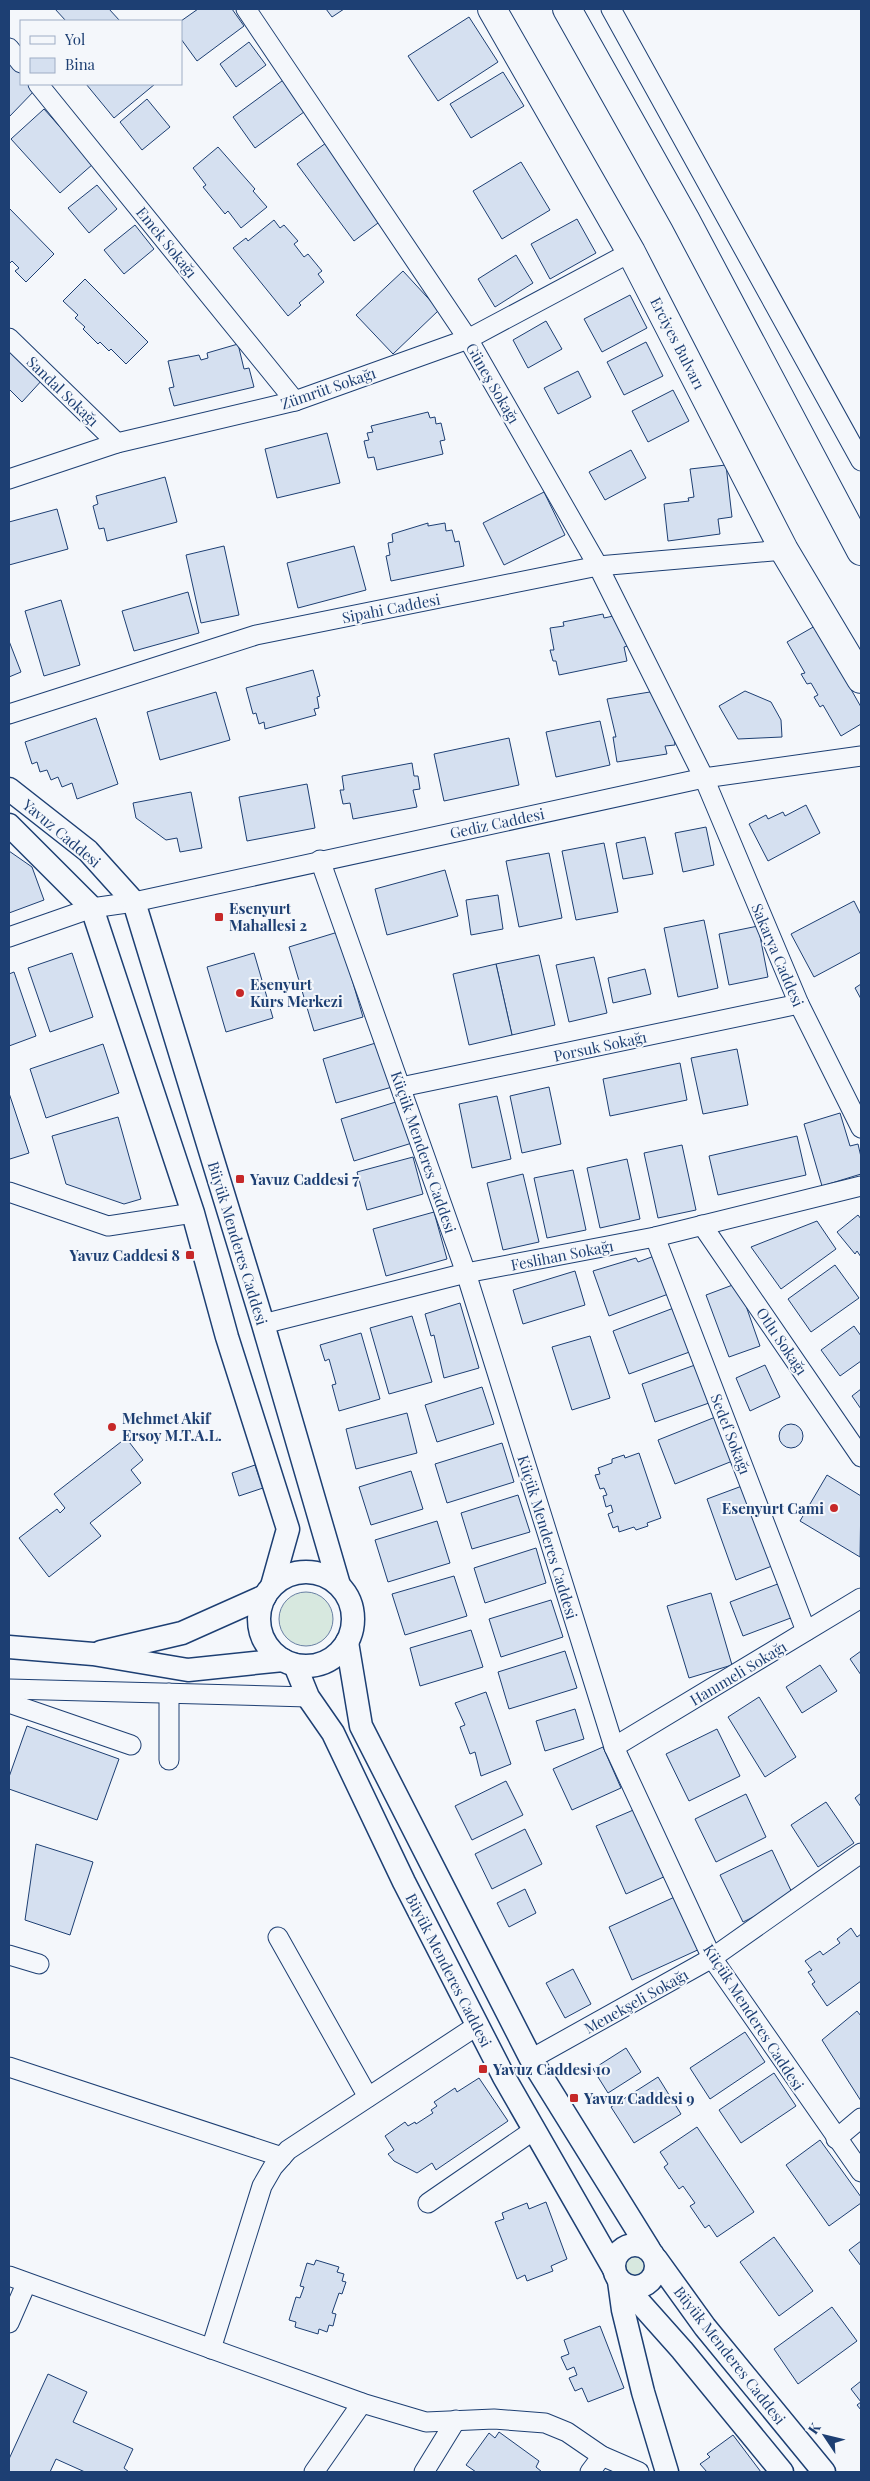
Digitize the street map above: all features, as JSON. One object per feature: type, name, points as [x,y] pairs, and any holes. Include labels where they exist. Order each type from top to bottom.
[{"type":"highway","name":"Erciyes Bulvarı","points":[[492,9],[631,252],[784,550],[861,679]]},
{"type":"highway","points":[[567,9],[684,218],[861,551]]},
{"type":"street","name":"Güneş Sokağı","points":[[246,9],[468,339],[598,566],[704,778]]},
{"type":"street","points":[[611,9],[861,461]]},
{"type":"street","points":[[9,48],[20,62]]},
{"type":"street","name":"Emek Sokağı","points":[[39,85],[295,401]]},
{"type":"street","name":"Zümrüt Sokağı","points":[[9,479],[117,443],[295,401],[468,339],[631,252]]},
{"type":"street","name":"Sandal Sokağı","points":[[9,338],[117,443]]},
{"type":"street","name":"Sipahi Caddesi","points":[[9,714],[256,635],[598,566],[784,550]]},
{"type":"street","name":"Gediz Caddesi","points":[[9,937],[92,908],[134,902],[320,860],[704,778],[861,756]]},
{"type":"street","name":"Sakarya Caddesi","points":[[704,778],[798,1004],[861,1128]]},
{"type":"street","name":"Yavuz Caddesi","points":[[9,789],[88,852],[134,902]]},
{"type":"street","name":"Yavuz Caddesi","points":[[9,825],[92,908]]},
{"type":"street","name":"Küçük Menderes Caddesi","points":[[320,860],[466,1274],[614,1748],[712,1958],[836,2139],[861,2172]]},
{"type":"street","name":"Büyük Menderes Caddesi","points":[[134,902],[263,1324],[339,1585]]},
{"type":"street","points":[[92,908],[194,1213],[227,1337],[288,1528],[259,1620],[266,1644],[289,1663]]},
{"type":"street","name":"Porsuk Sokağı","points":[[401,1087],[798,1004]]},
{"type":"street","name":"Feslihan Sokağı","points":[[263,1324],[466,1274],[656,1237],[861,1186]]},
{"type":"street","points":[[9,1192],[108,1226],[194,1213]]},
{"type":"street","name":"Otlu Sokağı","points":[[702,1225],[861,1457]]},
{"type":"street","name":"Sedef Sokağı","points":[[656,1237],[806,1631]]},
{"type":"street","points":[[9,1647],[93,1654],[188,1670],[289,1663],[307,1666],[325,1662],[340,1652],[352,1630],[352,1612],[347,1595],[339,1585],[329,1578],[306,1572],[293,1574],[269,1591],[182,1632],[93,1654]]},
{"type":"street","name":"Hanımeli Sokağı","points":[[614,1748],[861,1598]]},
{"type":"street","name":"Büyük Menderes Caddesi","points":[[347,1642],[361,1726],[431,1867],[531,2059],[652,2254],[705,2326],[824,2472]]},
{"type":"street","name":"Büyük Menderes Caddesi","points":[[289,1663],[333,1733],[404,1882],[478,2026],[534,2130],[619,2278],[682,2350],[782,2472]]},
{"type":"street","points":[[9,1689],[308,1696]]},
{"type":"street","points":[[169,1693],[169,1760]]},
{"type":"street","points":[[9,1703],[131,1745]]},
{"type":"street","name":"Menekşeli Sokağı","points":[[531,2059],[712,1958],[861,1853]]},
{"type":"street","points":[[278,1937],[368,2097]]},
{"type":"street","points":[[9,1955],[39,1964]]},
{"type":"street","points":[[211,2349],[262,2186],[273,2167],[288,2150],[478,2026]]},
{"type":"street","points":[[9,2067],[282,2157]]},
{"type":"street","points":[[836,2139],[861,2118]]},
{"type":"street","points":[[428,2203],[534,2130]]},
{"type":"street","points":[[619,2278],[637,2287],[649,2283],[656,2272],[652,2254],[637,2244],[624,2247],[616,2256],[619,2278],[625,2320],[667,2472]]},
{"type":"street","points":[[9,2276],[26,2284],[362,2403],[426,2422],[494,2418],[545,2423],[567,2432],[602,2456],[639,2472]]},
{"type":"street","points":[[9,2323],[26,2284]]},
{"type":"street","points":[[314,2472],[362,2403]]},
{"type":"street","points":[[424,2472],[456,2420]]},
{"type":"street","points":[[590,2472],[602,2456]]},
{"type":"shaded area","points":[[306,1592],[316,1594],[325,1600],[331,1609],[333,1619],[331,1629],[325,1638],[316,1644],[306,1646],[296,1644],[287,1638],[281,1629],[279,1619],[281,1609],[287,1600],[296,1594]]},
{"type":"shaded area","points":[[635,2255],[643,2258],[646,2266],[643,2274],[635,2277],[627,2274],[624,2266],[627,2258]]},
{"type":"building","points":[[55,9],[109,9],[119,20],[65,20]]},
{"type":"building","points":[[198,9],[232,9],[244,26],[197,61],[182,40],[182,20]]},
{"type":"building","points":[[326,9],[344,9],[332,17]]},
{"type":"building","points":[[469,17],[498,62],[438,101],[408,56]]},
{"type":"building","points":[[249,42],[266,65],[236,87],[220,64]]},
{"type":"building","points":[[9,61],[20,72],[20,85],[33,85],[37,88],[9,117]]},
{"type":"building","points":[[503,72],[524,106],[471,138],[450,104]]},
{"type":"building","points":[[286,78],[308,109],[255,148],[233,117]]},
{"type":"building","points":[[87,85],[154,85],[114,118]]},
{"type":"building","points":[[147,99],[170,127],[142,150],[120,122]]},
{"type":"building","points":[[44,109],[93,164],[60,193],[11,139]]},
{"type":"building","points":[[326,143],[382,220],[354,241],[297,164]]},
{"type":"building","points":[[218,147],[255,189],[253,191],[267,207],[241,228],[228,211],[225,214],[203,187],[206,185],[193,168]]},
{"type":"building","points":[[521,162],[550,210],[502,239],[473,191]]},
{"type":"building","points":[[97,185],[117,209],[89,233],[68,208]]},
{"type":"building","points":[[9,208],[54,254],[26,282],[15,271],[19,268],[12,261],[9,264]]},
{"type":"building","points":[[577,219],[596,253],[550,279],[531,244]]},
{"type":"building","points":[[274,220],[280,228],[284,225],[298,241],[294,244],[304,257],[308,254],[322,271],[318,274],[324,282],[299,303],[301,305],[288,316],[233,248],[246,238],[248,241]]},
{"type":"building","points":[[135,225],[154,249],[124,274],[104,250]]},
{"type":"building","points":[[516,255],[533,283],[495,307],[478,279]]},
{"type":"building","points":[[403,271],[439,310],[393,354],[356,315]]},
{"type":"building","points":[[85,279],[148,342],[126,364],[111,349],[109,351],[100,342],[98,344],[83,329],[85,327],[75,318],[78,315],[63,301]]},
{"type":"building","points":[[630,295],[647,328],[602,352],[584,319]]},
{"type":"building","points":[[546,321],[562,349],[528,368],[513,340]]},
{"type":"building","points":[[646,342],[663,376],[624,395],[607,362]]},
{"type":"building","points":[[238,344],[244,369],[249,368],[254,387],[174,406],[169,388],[174,387],[168,361],[199,355],[201,360],[208,358],[207,353]]},
{"type":"building","points":[[9,348],[43,379],[22,402],[9,389]]},
{"type":"building","points":[[578,371],[591,397],[558,414],[544,388]]},
{"type":"building","points":[[673,390],[689,421],[648,442],[632,411]]},
{"type":"building","points":[[428,412],[430,418],[435,417],[436,424],[441,423],[445,440],[440,441],[443,454],[377,470],[374,457],[368,458],[364,441],[369,440],[367,433],[373,432],[371,426]]},
{"type":"building","points":[[327,433],[340,483],[277,498],[265,449]]},
{"type":"building","points":[[631,450],[646,478],[605,500],[589,472]]},
{"type":"building","points":[[726,465],[732,517],[718,519],[720,534],[668,541],[664,504],[689,501],[688,498],[694,497],[690,469]]},
{"type":"building","points":[[165,477],[177,522],[107,541],[104,528],[99,529],[93,506],[98,504],[96,496]]},
{"type":"building","points":[[544,492],[565,535],[504,565],[483,523]]},
{"type":"building","points":[[57,509],[68,549],[9,565],[9,522]]},
{"type":"building","points":[[428,523],[428,526],[445,523],[446,531],[452,530],[455,542],[459,541],[464,566],[391,581],[386,556],[390,555],[388,543],[393,542],[392,534]]},
{"type":"building","points":[[224,546],[239,615],[201,623],[186,555]]},
{"type":"building","points":[[354,546],[366,590],[298,608],[287,563]]},
{"type":"building","points":[[188,592],[199,633],[134,651],[122,611]]},
{"type":"building","points":[[61,600],[80,665],[44,676],[25,611]]},
{"type":"building","points":[[603,614],[604,618],[618,615],[622,636],[626,636],[628,646],[624,647],[627,661],[559,675],[556,661],[553,661],[550,650],[554,650],[550,628],[564,626],[563,622]]},
{"type":"building","points":[[815,626],[861,707],[861,724],[841,736],[823,705],[820,707],[814,697],[818,695],[811,683],[807,684],[801,674],[805,673],[787,642]]},
{"type":"building","points":[[9,641],[21,672],[9,677]]},
{"type":"building","points":[[313,670],[320,696],[317,697],[319,708],[314,709],[316,715],[265,729],[264,722],[259,724],[256,713],[253,714],[246,688]]},
{"type":"building","points":[[656,691],[660,712],[670,710],[675,745],[665,746],[667,754],[617,762],[613,737],[616,737],[607,699]]},
{"type":"building","points":[[745,691],[771,702],[781,720],[782,737],[738,739],[719,706]]},
{"type":"building","points":[[216,692],[230,740],[160,760],[147,712]]},
{"type":"building","points":[[96,718],[118,784],[77,799],[72,783],[62,787],[58,777],[51,780],[47,770],[40,772],[37,762],[32,764],[25,742]]},
{"type":"building","points":[[600,721],[610,765],[556,777],[546,732]]},
{"type":"building","points":[[509,738],[519,785],[444,801],[434,754]]},
{"type":"building","points":[[412,763],[414,776],[418,776],[420,789],[413,790],[417,807],[353,819],[350,803],[343,804],[340,790],[344,790],[342,776]]},
{"type":"building","points":[[307,784],[315,828],[247,841],[239,797]]},
{"type":"building","points":[[191,792],[202,848],[180,852],[177,838],[166,840],[136,818],[133,803]]},
{"type":"building","points":[[806,805],[820,833],[768,861],[749,824],[766,815],[768,819],[783,812],[785,816]]},
{"type":"building","points":[[706,827],[714,865],[683,872],[675,833]]},
{"type":"building","points":[[645,837],[653,874],[623,879],[616,843]]},
{"type":"building","points":[[604,843],[618,912],[576,920],[562,851]]},
{"type":"building","points":[[9,851],[32,867],[44,900],[9,913]]},
{"type":"building","points":[[549,853],[562,918],[519,927],[506,861]]},
{"type":"building","points":[[445,870],[458,916],[387,935],[375,889]]},
{"type":"building","points":[[498,895],[503,929],[471,935],[466,900]]},
{"type":"building","points":[[854,901],[861,915],[861,952],[814,977],[791,934]]},
{"type":"building","points":[[704,920],[718,988],[678,997],[664,928]]},
{"type":"building","points":[[758,926],[768,977],[729,985],[719,934]]},
{"type":"building","points":[[338,932],[363,1017],[314,1031],[289,947]]},
{"type":"building","points":[[72,953],[93,1017],[50,1032],[28,968]]},
{"type":"building","name":"Esenyurt Kurs Merkezi","points":[[254,953],[273,1018],[226,1032],[207,967]]},
{"type":"building","points":[[539,955],[555,1025],[512,1035],[496,964]]},
{"type":"building","points":[[594,957],[607,1013],[569,1022],[556,965]]},
{"type":"building","points":[[496,964],[512,1035],[469,1045],[453,974]]},
{"type":"building","points":[[645,969],[651,994],[613,1003],[608,978]]},
{"type":"building","points":[[14,972],[36,1036],[9,1046],[9,974]]},
{"type":"building","points":[[861,984],[861,999],[855,988]]},
{"type":"building","points":[[379,1042],[392,1087],[336,1103],[323,1059]]},
{"type":"building","points":[[103,1044],[119,1093],[46,1118],[30,1069]]},
{"type":"building","points":[[737,1049],[748,1105],[703,1114],[691,1058]]},
{"type":"building","points":[[680,1063],[687,1100],[610,1116],[603,1079]]},
{"type":"building","points":[[549,1087],[561,1144],[522,1153],[510,1096]]},
{"type":"building","points":[[9,1093],[29,1153],[10,1159],[9,1158]]},
{"type":"building","points":[[497,1096],[511,1159],[472,1168],[459,1104]]},
{"type":"building","points":[[399,1101],[412,1143],[354,1161],[341,1119]]},
{"type":"building","points":[[840,1113],[850,1146],[858,1144],[861,1157],[861,1174],[822,1186],[804,1124]]},
{"type":"building","points":[[118,1117],[141,1199],[124,1204],[66,1184],[52,1136]]},
{"type":"building","points":[[797,1136],[806,1175],[718,1195],[709,1156]]},
{"type":"building","points":[[682,1145],[696,1210],[658,1218],[644,1153]]},
{"type":"building","points":[[413,1157],[423,1194],[367,1210],[357,1172]]},
{"type":"building","points":[[627,1159],[640,1219],[600,1228],[587,1168]]},
{"type":"building","points":[[573,1170],[586,1230],[547,1238],[534,1178]]},
{"type":"building","points":[[523,1174],[539,1242],[503,1250],[487,1183]]},
{"type":"building","points":[[434,1212],[447,1259],[386,1276],[373,1229]]},
{"type":"building","points":[[858,1215],[861,1219],[861,1257],[857,1251],[855,1254],[837,1232]]},
{"type":"building","points":[[817,1221],[836,1249],[781,1289],[751,1247]]},
{"type":"building","points":[[657,1255],[671,1293],[609,1316],[593,1271],[636,1258],[638,1262]]},
{"type":"building","points":[[835,1265],[859,1298],[811,1332],[788,1299]]},
{"type":"building","points":[[575,1271],[585,1305],[523,1324],[513,1290]]},
{"type":"building","points":[[738,1283],[760,1346],[729,1357],[706,1295]]},
{"type":"building","points":[[460,1303],[479,1368],[444,1378],[434,1335],[431,1336],[425,1314]]},
{"type":"building","points":[[679,1306],[695,1350],[629,1374],[613,1331]]},
{"type":"building","points":[[412,1316],[432,1382],[389,1394],[370,1328]]},
{"type":"building","points":[[854,1326],[861,1336],[861,1361],[840,1376],[821,1350]]},
{"type":"building","points":[[361,1333],[380,1399],[339,1411],[332,1385],[336,1384],[329,1359],[325,1361],[320,1345]]},
{"type":"building","points":[[590,1336],[610,1398],[572,1410],[552,1347]]},
{"type":"building","points":[[695,1365],[709,1403],[655,1422],[642,1384]]},
{"type":"building","points":[[765,1365],[780,1397],[750,1411],[736,1378]]},
{"type":"building","points":[[482,1387],[494,1424],[437,1442],[425,1405]]},
{"type":"building","points":[[861,1389],[861,1409],[852,1396]]},
{"type":"building","points":[[407,1413],[417,1453],[356,1469],[346,1429]]},
{"type":"building","points":[[718,1416],[735,1460],[675,1484],[658,1440]]},
{"type":"building","points":[[791,1424],[796,1425],[802,1431],[802,1441],[796,1447],[791,1448],[786,1447],[780,1441],[779,1436],[780,1431],[786,1425]]},
{"type":"building","points":[[126,1438],[143,1460],[131,1470],[141,1483],[90,1523],[101,1536],[49,1577],[19,1538],[57,1509],[60,1513],[65,1508],[54,1494]]},
{"type":"building","points":[[502,1443],[514,1482],[447,1503],[435,1464]]},
{"type":"building","points":[[639,1453],[661,1518],[647,1523],[648,1526],[636,1530],[634,1527],[619,1532],[618,1526],[613,1528],[608,1514],[613,1512],[611,1505],[606,1507],[603,1496],[607,1495],[604,1488],[600,1489],[595,1475],[600,1474],[598,1468],[612,1463],[612,1459],[624,1455],[625,1458]]},
{"type":"building","points":[[255,1465],[263,1488],[239,1496],[232,1473]]},
{"type":"building","points":[[411,1471],[423,1509],[371,1525],[359,1487]]},
{"type":"building","name":"Esenyurt Cami","points":[[827,1475],[861,1496],[860,1557],[800,1521]]},
{"type":"building","points":[[742,1486],[772,1566],[736,1580],[707,1499]]},
{"type":"building","points":[[518,1495],[530,1532],[472,1549],[461,1513]]},
{"type":"building","points":[[437,1521],[450,1563],[388,1582],[375,1540]]},
{"type":"building","points":[[536,1548],[546,1583],[485,1603],[474,1568]]},
{"type":"building","points":[[454,1576],[467,1616],[405,1635],[392,1594]]},
{"type":"building","points":[[783,1582],[796,1616],[743,1636],[730,1602]]},
{"type":"building","points":[[711,1593],[732,1665],[689,1678],[667,1606]]},
{"type":"building","points":[[551,1600],[563,1637],[501,1657],[489,1619]]},
{"type":"building","points":[[471,1630],[483,1667],[420,1686],[410,1648]]},
{"type":"building","points":[[565,1651],[577,1688],[509,1709],[498,1672]]},
{"type":"building","points":[[861,1651],[861,1675],[850,1659]]},
{"type":"building","points":[[820,1665],[837,1691],[802,1713],[786,1687]]},
{"type":"building","points":[[486,1692],[511,1764],[481,1776],[475,1752],[470,1754],[460,1727],[465,1725],[455,1703]]},
{"type":"building","points":[[759,1697],[796,1757],[765,1777],[728,1717]]},
{"type":"building","points":[[575,1709],[584,1739],[545,1751],[536,1721]]},
{"type":"building","points":[[27,1726],[119,1759],[97,1820],[9,1789],[9,1777]]},
{"type":"building","points":[[717,1729],[740,1776],[689,1801],[666,1754]]},
{"type":"building","points":[[603,1747],[621,1788],[572,1810],[553,1769]]},
{"type":"building","points":[[506,1781],[523,1815],[472,1840],[455,1806]]},
{"type":"building","points":[[861,1793],[861,1807],[855,1798]]},
{"type":"building","points":[[746,1794],[766,1837],[716,1862],[695,1819]]},
{"type":"building","points":[[826,1802],[854,1843],[818,1867],[791,1825]]},
{"type":"building","points":[[638,1808],[668,1875],[626,1894],[596,1826]]},
{"type":"building","points":[[525,1829],[542,1864],[492,1889],[475,1854]]},
{"type":"building","points":[[36,1844],[93,1862],[70,1935],[25,1920]]},
{"type":"building","points":[[772,1850],[794,1897],[743,1922],[720,1875]]},
{"type":"building","points":[[525,1889],[536,1913],[509,1927],[497,1903]]},
{"type":"building","points":[[679,1895],[702,1948],[632,1980],[609,1927]]},
{"type":"building","points":[[851,1928],[857,1937],[861,1934],[861,1981],[827,2006],[812,1984],[815,1982],[808,1972],[812,1970],[805,1961],[820,1951],[823,1955],[840,1943],[837,1939]]},
{"type":"building","points":[[573,1969],[591,2004],[565,2018],[546,1983]]},
{"type":"building","points":[[857,2011],[861,2016],[861,2101],[822,2040]]},
{"type":"building","points":[[745,2032],[765,2062],[710,2099],[690,2068]]},
{"type":"building","points":[[626,2048],[641,2072],[608,2093],[593,2069]]},
{"type":"building","points":[[774,2073],[796,2106],[741,2143],[719,2110]]},
{"type":"building","points":[[658,2077],[681,2114],[634,2143],[611,2107]]},
{"type":"building","points":[[479,2078],[508,2121],[436,2170],[432,2163],[417,2173],[394,2161],[388,2154],[394,2150],[385,2136],[405,2122],[408,2126],[415,2122],[416,2124],[433,2113],[431,2110],[437,2106],[434,2102],[455,2088],[457,2092]]},
{"type":"building","points":[[697,2127],[754,2212],[717,2237],[709,2225],[705,2228],[690,2206],[695,2203],[683,2186],[679,2189],[664,2167],[668,2164],[660,2152]]},
{"type":"building","points":[[820,2140],[861,2197],[861,2203],[829,2226],[786,2165]]},
{"type":"building","points":[[546,2202],[567,2259],[551,2266],[553,2271],[527,2281],[525,2275],[517,2279],[495,2222],[504,2219],[502,2213],[527,2203],[529,2209]]},
{"type":"building","points":[[774,2237],[813,2291],[779,2316],[740,2262]]},
{"type":"building","points":[[861,2241],[861,2266],[849,2250]]},
{"type":"building","points":[[316,2260],[339,2267],[337,2272],[344,2274],[342,2281],[346,2282],[342,2294],[339,2293],[332,2313],[336,2314],[333,2326],[329,2325],[327,2332],[319,2329],[318,2334],[295,2327],[296,2322],[289,2320],[296,2297],[300,2298],[304,2287],[300,2286],[307,2263],[314,2265]]},
{"type":"building","points":[[832,2307],[857,2341],[798,2384],[774,2349]]},
{"type":"building","points":[[600,2326],[624,2388],[588,2402],[582,2388],[575,2391],[569,2378],[577,2375],[574,2367],[567,2370],[561,2357],[569,2354],[564,2340]]},
{"type":"building","points":[[48,2374],[87,2392],[73,2422],[133,2449],[124,2468],[129,2472],[85,2472],[56,2459],[50,2472],[9,2472],[9,2459]]},
{"type":"building","points":[[861,2381],[861,2402],[851,2389]]},
{"type":"building","points":[[861,2402],[861,2410],[857,2405]]},
{"type":"building","points":[[499,2432],[539,2461],[536,2467],[542,2472],[476,2472],[466,2465],[489,2433],[495,2438]]},
{"type":"building","points":[[733,2435],[761,2472],[707,2472],[700,2464],[710,2457],[707,2454]]},
{"type":"place","name":"Esenyurt Mahallesi 2","points":[[219,917]]},
{"type":"place","name":"Esenyurt Kurs Merkezi","points":[[240,993]]},
{"type":"place","name":"Yavuz Caddesi 7","points":[[240,1179]]},
{"type":"place","name":"Yavuz Caddesi 8","points":[[190,1255]]},
{"type":"place","name":"Mehmet Akif Ersoy M.T.A.L.","points":[[112,1427]]},
{"type":"place","name":"Esenyurt Cami","points":[[834,1508]]},
{"type":"place","name":"Yavuz Caddesi 10","points":[[483,2069]]},
{"type":"place","name":"Yavuz Caddesi 9","points":[[574,2098]]}]
